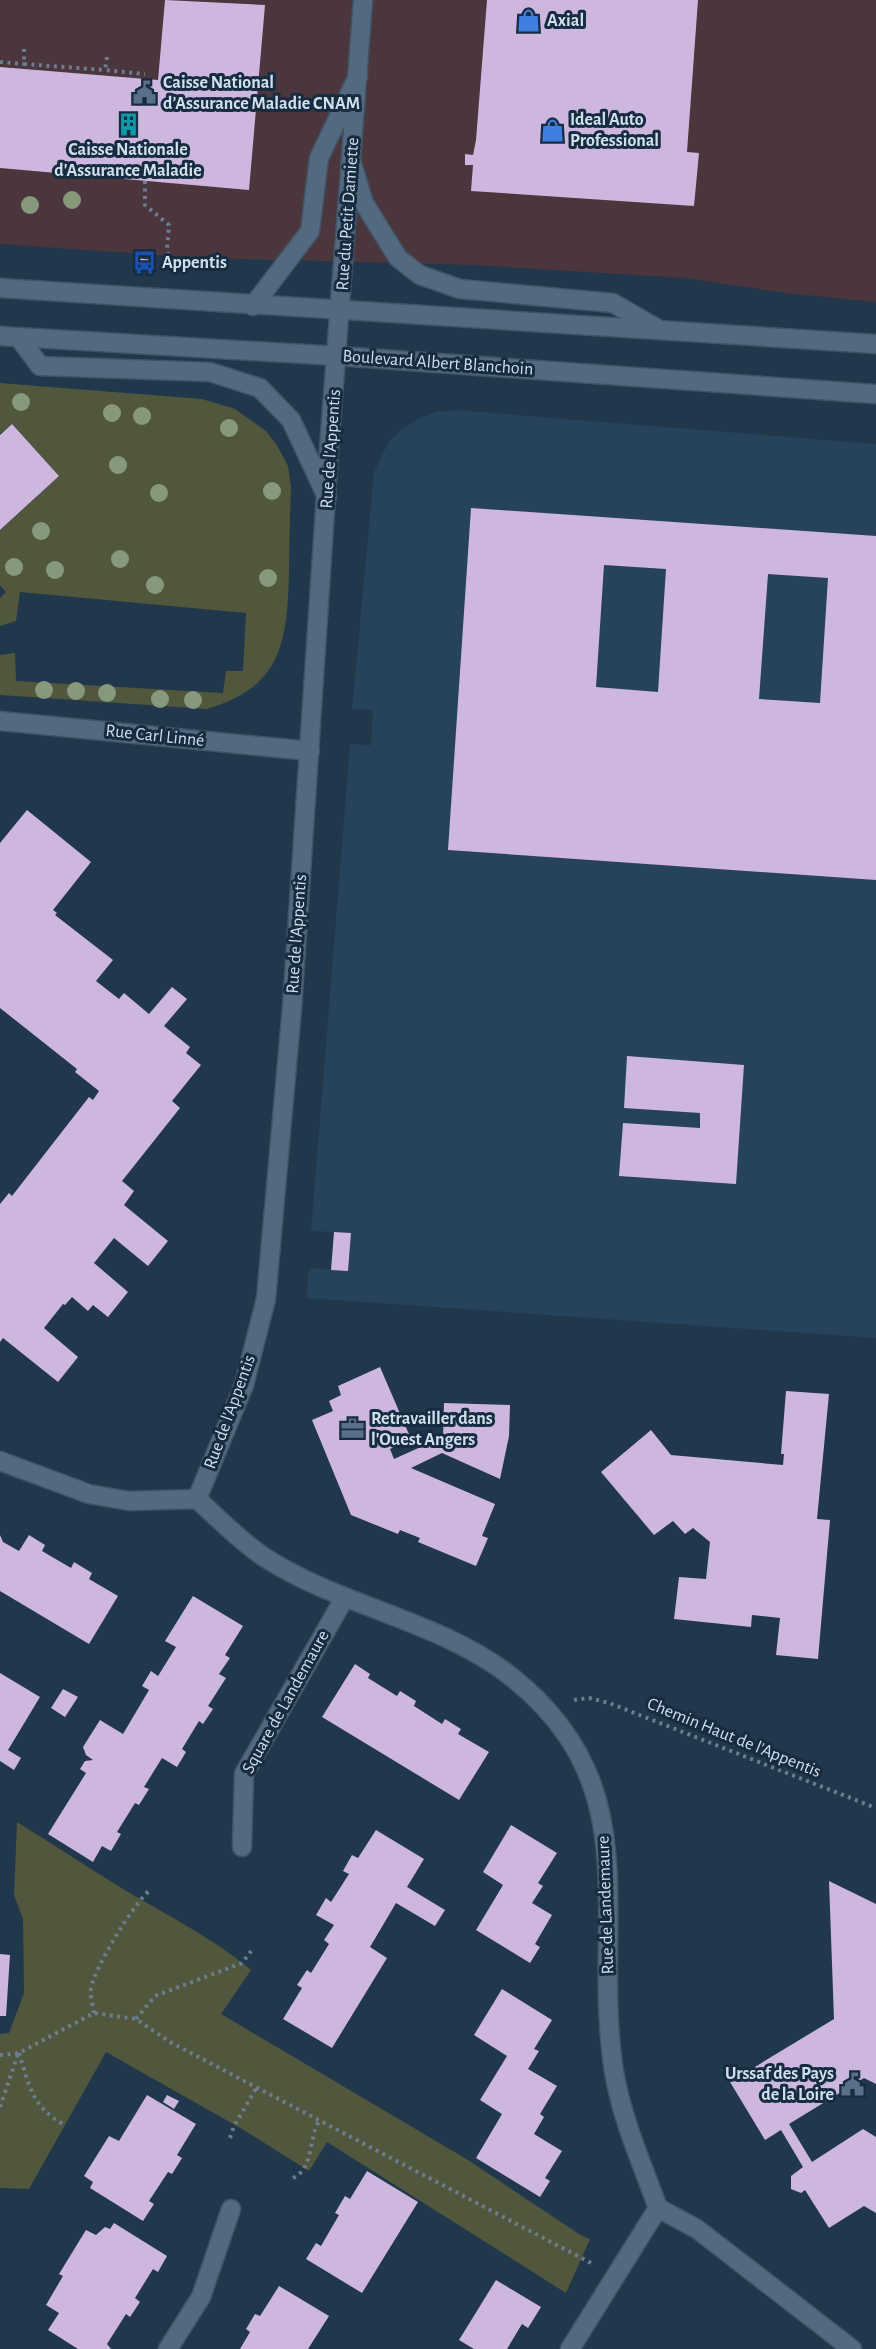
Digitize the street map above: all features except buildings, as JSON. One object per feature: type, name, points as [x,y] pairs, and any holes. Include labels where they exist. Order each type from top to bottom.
[{"type":"street","name":"Rue du Petit Damiette","points":[[338,356],[363,0]]},
{"type":"street","points":[[253,306],[310,231],[319,158],[358,76]]},
{"type":"street","points":[[351,160],[364,203],[398,258],[420,275],[460,289],[613,303],[662,331]]},
{"type":"street","points":[[0,288],[876,345]]},
{"type":"street","name":"Boulevard Albert Blanchoin","points":[[0,336],[338,356],[876,394]]},
{"type":"street","points":[[19,338],[40,366],[210,372],[261,388],[291,420],[327,496]]},
{"type":"street","name":"Rue de l'Appentis","points":[[197,1499],[244,1385],[266,1299],[292,1008],[338,356]]},
{"type":"street","name":"Rue Carl Linné","points":[[0,721],[310,751]]},
{"type":"street","points":[[0,1461],[89,1494],[129,1501],[197,1499]]},
{"type":"street","name":"Rue de Landemaure","points":[[197,1499],[264,1557],[345,1597],[453,1642],[492,1662],[543,1706],[582,1759],[603,1819],[608,1863],[609,2004],[614,2074],[628,2130],[658,2208]]},
{"type":"street","name":"Square de Landemaure","points":[[242,1847],[244,1774],[345,1597]]},
{"type":"street","points":[[570,2349],[658,2208],[697,2229],[852,2349]]},
{"type":"street","points":[[168,2349],[201,2297],[231,2209]]},
{"type":"path","points":[[24,49],[24,64]]},
{"type":"path","points":[[105,70],[107,57]]},
{"type":"path","points":[[0,62],[145,74]]},
{"type":"path","points":[[145,181],[145,206],[169,225],[168,249],[171,266]]},
{"type":"path","name":"Chemin Haut de l'Appentis","points":[[581,1699],[609,1703],[876,1808]]},
{"type":"path","points":[[94,2013],[91,1988],[126,1918],[140,1898],[149,1891]]},
{"type":"path","points":[[136,2019],[155,1996],[242,1963],[252,1950]]},
{"type":"path","points":[[0,2055],[19,2053],[94,2013],[136,2019],[171,2042],[592,2264]]},
{"type":"path","points":[[0,2107],[19,2053]]},
{"type":"path","points":[[19,2053],[37,2103],[44,2113],[63,2124]]},
{"type":"path","points":[[230,2138],[234,2126],[257,2086]]},
{"type":"path","points":[[293,2178],[305,2170],[308,2164],[310,2141],[319,2121]]},
{"type":"shaded area","points":[[0,0],[876,0],[876,302],[786,293],[686,278],[473,265],[201,258],[0,244]]},
{"type":"shaded area","points":[[457,410],[876,444],[876,1338],[306,1298],[309,1268],[348,1271],[351,1233],[311,1231],[350,744],[371,745],[373,710],[352,709],[374,472],[388,443],[400,431],[417,419],[436,412]]},
{"type":"green space","points":[[0,383],[202,399],[235,409],[266,431],[288,466],[291,487],[288,599],[282,642],[275,660],[265,675],[251,688],[232,700],[207,709],[0,695],[0,655],[15,653],[16,681],[223,693],[226,671],[243,671],[246,613],[20,592],[16,621],[0,626],[0,598],[6,592],[0,585],[0,530],[59,476],[12,424],[0,434]]},
{"type":"green space","points":[[17,1822],[123,1889],[205,1937],[251,1970],[221,2014],[468,2160],[582,2236],[590,2239],[566,2293],[327,2142],[309,2171],[242,2129],[106,2052],[29,2189],[0,2188],[0,2034],[9,2033],[24,1993],[23,1919],[14,1895]]},
{"type":"place","name":"Axial","points":[[529,21]]},
{"type":"place","name":"Caisse National d’Assurance Maladie CNAM","points":[[145,93]]},
{"type":"place","name":"Caisse Nationale d'Assurance Maladie","points":[[128,124]]},
{"type":"place","name":"Ideal Auto Professional","points":[[552,130]]},
{"type":"place","name":"Appentis","points":[[144,263]]},
{"type":"place","name":"Retravailler dans l'Ouest Angers","points":[[353,1429]]},
{"type":"place","name":"Urssaf des Pays de la Loire","points":[[852,2084]]}]
